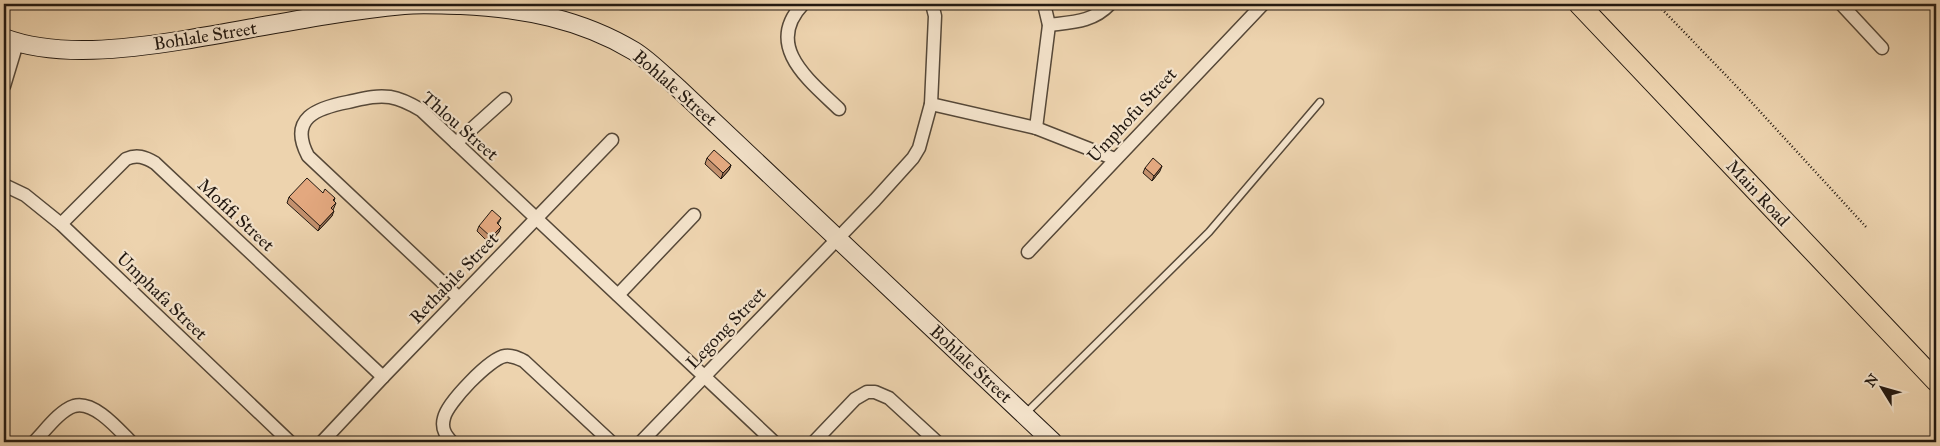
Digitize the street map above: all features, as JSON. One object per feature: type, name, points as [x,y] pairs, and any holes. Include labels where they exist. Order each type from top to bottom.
[{"type":"main road","name":"Main Road","points":[[1579,4],[1936,381]]},
{"type":"street","name":"Bohlale Street","points":[[10,41],[68,49],[126,48],[406,4],[495,7],[558,18],[612,39],[636,53],[678,88],[1053,442]]},
{"type":"street","points":[[803,4],[791,24],[788,48],[791,57],[804,75],[840,109]]},
{"type":"street","name":"Legong Street","points":[[641,442],[913,158],[919,148],[931,104],[935,16],[932,4]]},
{"type":"street","points":[[1036,128],[1050,25],[1044,4]]},
{"type":"street","points":[[1050,25],[1088,20],[1110,4]]},
{"type":"street","name":"Umphofu Street","points":[[1028,252],[1263,4]]},
{"type":"street","points":[[1842,4],[1882,48]]},
{"type":"street","points":[[4,86],[10,41]]},
{"type":"street","name":"Thlou Street","points":[[459,298],[308,156],[302,141],[302,132],[309,116],[320,108],[379,96],[401,99],[421,110],[774,442]]},
{"type":"street","points":[[456,143],[505,99]]},
{"type":"street","points":[[931,104],[1036,128],[1115,159]]},
{"type":"street","name":"Rethabile Street","points":[[322,442],[612,140]]},
{"type":"street","name":"Mofifi Street","points":[[61,224],[126,159],[133,156],[148,159],[155,163],[383,377]]},
{"type":"street","name":"Umphafa Street","points":[[4,185],[25,195],[61,224],[290,442]]},
{"type":"street","points":[[618,295],[694,215]]},
{"type":"street","points":[[452,442],[446,436],[443,428],[446,411],[452,401],[493,362],[506,356],[512,356],[524,361],[611,442]]},
{"type":"street","points":[[814,442],[855,399],[867,392],[882,393],[890,398],[937,442]]},
{"type":"street","points":[[34,442],[67,410],[82,405],[103,416],[131,442]]},
{"type":"lane","points":[[1024,415],[1209,232],[1320,102]]},
{"type":"path","points":[[1657,4],[1744,93],[1867,228]]},
{"type":"building","points":[[714,150],[731,165],[723,173],[707,158]]},
{"type":"building","points":[[1153,158],[1162,166],[1154,176],[1145,168]]},
{"type":"building","points":[[307,178],[323,193],[325,189],[335,198],[333,200],[336,203],[331,208],[334,211],[320,226],[289,197]]},
{"type":"building","points":[[492,210],[501,218],[497,223],[501,227],[491,237],[479,226]]}]
